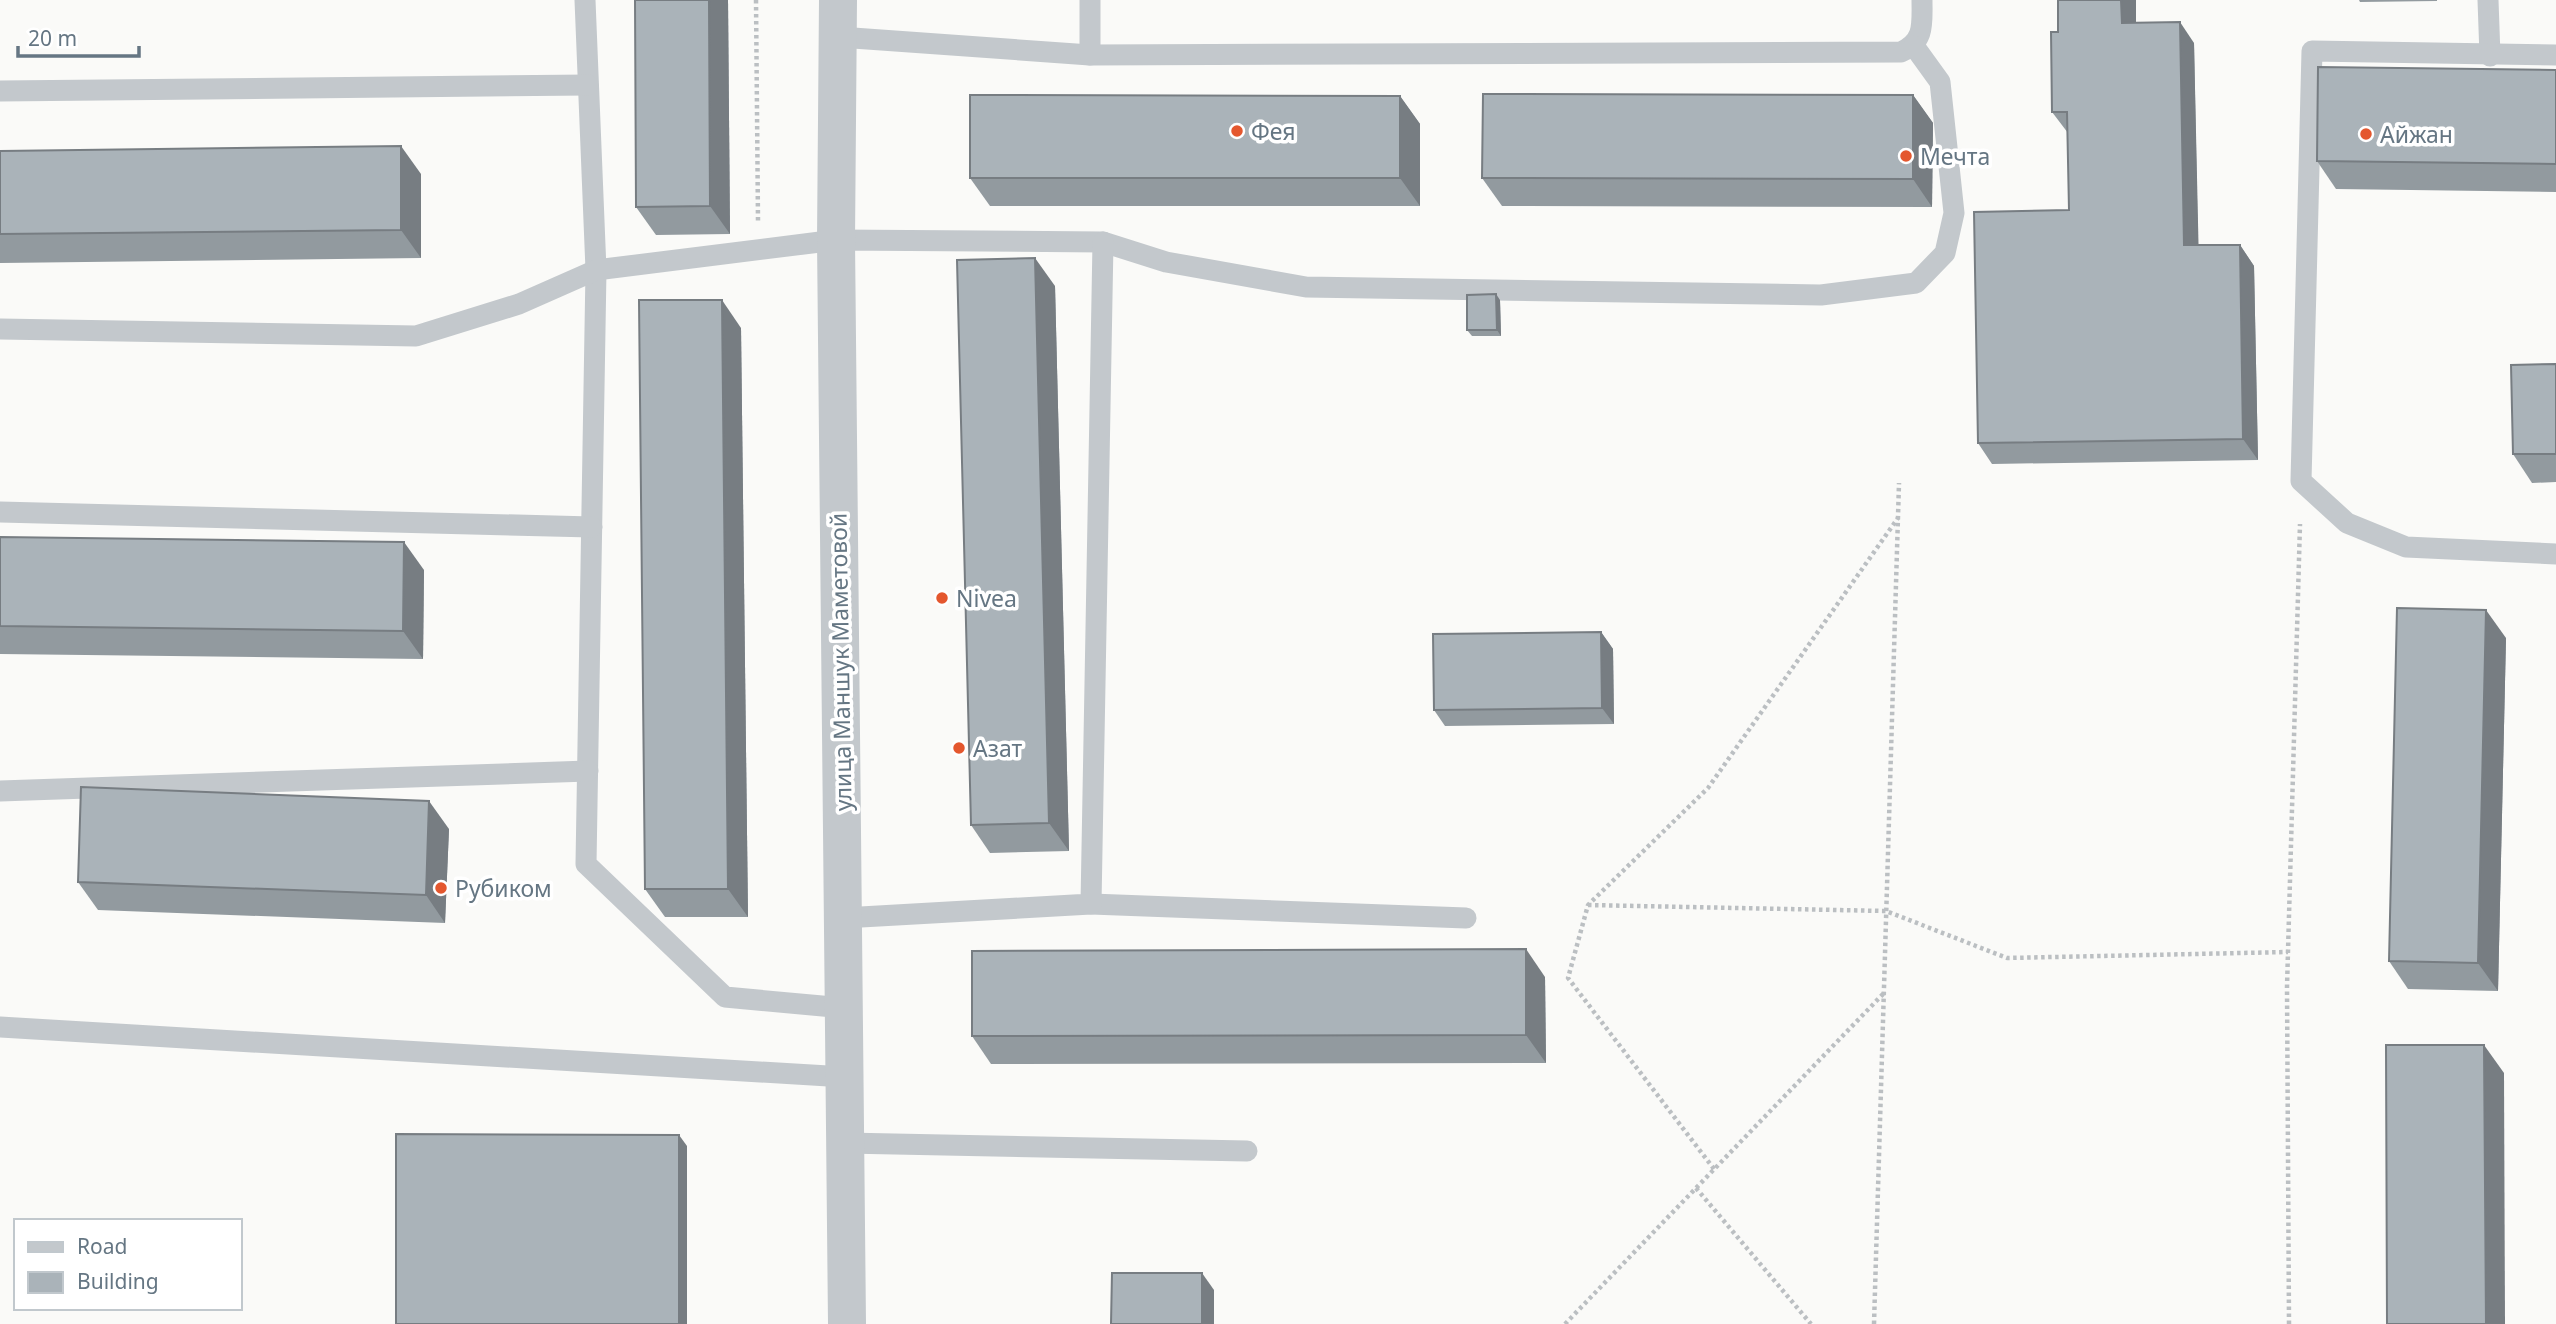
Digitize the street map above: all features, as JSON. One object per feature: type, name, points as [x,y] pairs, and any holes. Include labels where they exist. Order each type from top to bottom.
[{"type":"street","name":"улица Маншук Маметовой","points":[[838,19],[836,240],[847,1324]]},
{"type":"lane","points":[[585,0],[597,270],[586,864],[725,997],[844,1008]]},
{"type":"lane","points":[[1090,0],[1090,55]]},
{"type":"lane","points":[[838,19],[1090,55],[1901,52],[1914,46],[1922,31],[1922,0]]},
{"type":"lane","points":[[2488,0],[2490,56]]},
{"type":"lane","points":[[0,328],[416,336],[519,304],[597,270],[836,240],[1102,242],[1166,262],[1306,287],[1821,295],[1916,283],[1945,253],[1954,213],[1940,82],[1914,46]]},
{"type":"lane","points":[[2556,55],[2312,51],[2301,481],[2347,523],[2406,547],[2556,554]]},
{"type":"lane","points":[[0,91],[588,85]]},
{"type":"lane","points":[[1091,904],[1102,242]]},
{"type":"lane","points":[[0,512],[592,527]]},
{"type":"lane","points":[[0,791],[588,771]]},
{"type":"lane","points":[[843,918],[1091,904],[1466,918]]},
{"type":"lane","points":[[0,1027],[845,1077]]},
{"type":"lane","points":[[845,1143],[1247,1151]]},
{"type":"path","points":[[756,0],[759,250]]},
{"type":"path","points":[[2289,1324],[2288,952],[2301,481]]},
{"type":"path","points":[[1874,1324],[1899,483]]},
{"type":"path","points":[[1714,1169],[1568,978],[1588,905],[1708,788],[1898,518]]},
{"type":"path","points":[[1588,905],[1886,911],[2007,958],[2288,952]]},
{"type":"path","points":[[1565,1324],[1884,993]]},
{"type":"path","points":[[1696,1188],[1811,1324]]},
{"type":"building","points":[[635,0],[709,0],[710,206],[636,207]]},
{"type":"building","points":[[2058,0],[2121,0],[2122,23],[2180,22],[2184,245],[2240,245],[2243,439],[1978,443],[1974,212],[2069,210],[2067,112],[2052,112],[2051,32],[2058,32]]},
{"type":"building","points":[[2318,67],[2556,70],[2556,164],[2317,161]]},
{"type":"building","points":[[1483,94],[1913,95],[1913,179],[1482,178]]},
{"type":"building","points":[[970,95],[1400,96],[1400,178],[970,178]]},
{"type":"building","points":[[401,146],[401,230],[0,234],[0,151]]},
{"type":"building","points":[[1035,258],[1049,823],[971,825],[957,260]]},
{"type":"building","points":[[1496,294],[1497,330],[1467,330],[1467,295]]},
{"type":"building","points":[[639,300],[722,300],[728,889],[645,889]]},
{"type":"building","points":[[2556,364],[2556,454],[2513,454],[2511,365]]},
{"type":"building","points":[[0,537],[404,542],[403,631],[0,626]]},
{"type":"building","points":[[2397,608],[2486,610],[2478,963],[2389,961]]},
{"type":"building","points":[[1601,632],[1602,708],[1434,710],[1433,634]]},
{"type":"building","points":[[81,787],[429,801],[426,895],[78,882]]},
{"type":"building","points":[[1526,949],[1526,1035],[972,1036],[972,951]]},
{"type":"building","points":[[2386,1045],[2484,1045],[2486,1324],[2387,1324]]},
{"type":"building","points":[[396,1134],[679,1135],[679,1324],[396,1324]]},
{"type":"building","points":[[1112,1273],[1202,1273],[1202,1324],[1111,1324]]},
{"type":"place","name":"Фея","points":[[1237,131]]},
{"type":"place","name":"Айжан","points":[[2366,134]]},
{"type":"place","name":"Мечта","points":[[1906,156]]},
{"type":"place","name":"Nivea","points":[[942,598]]},
{"type":"place","name":"Азат","points":[[959,748]]},
{"type":"place","name":"Рубиком","points":[[441,888]]}]
